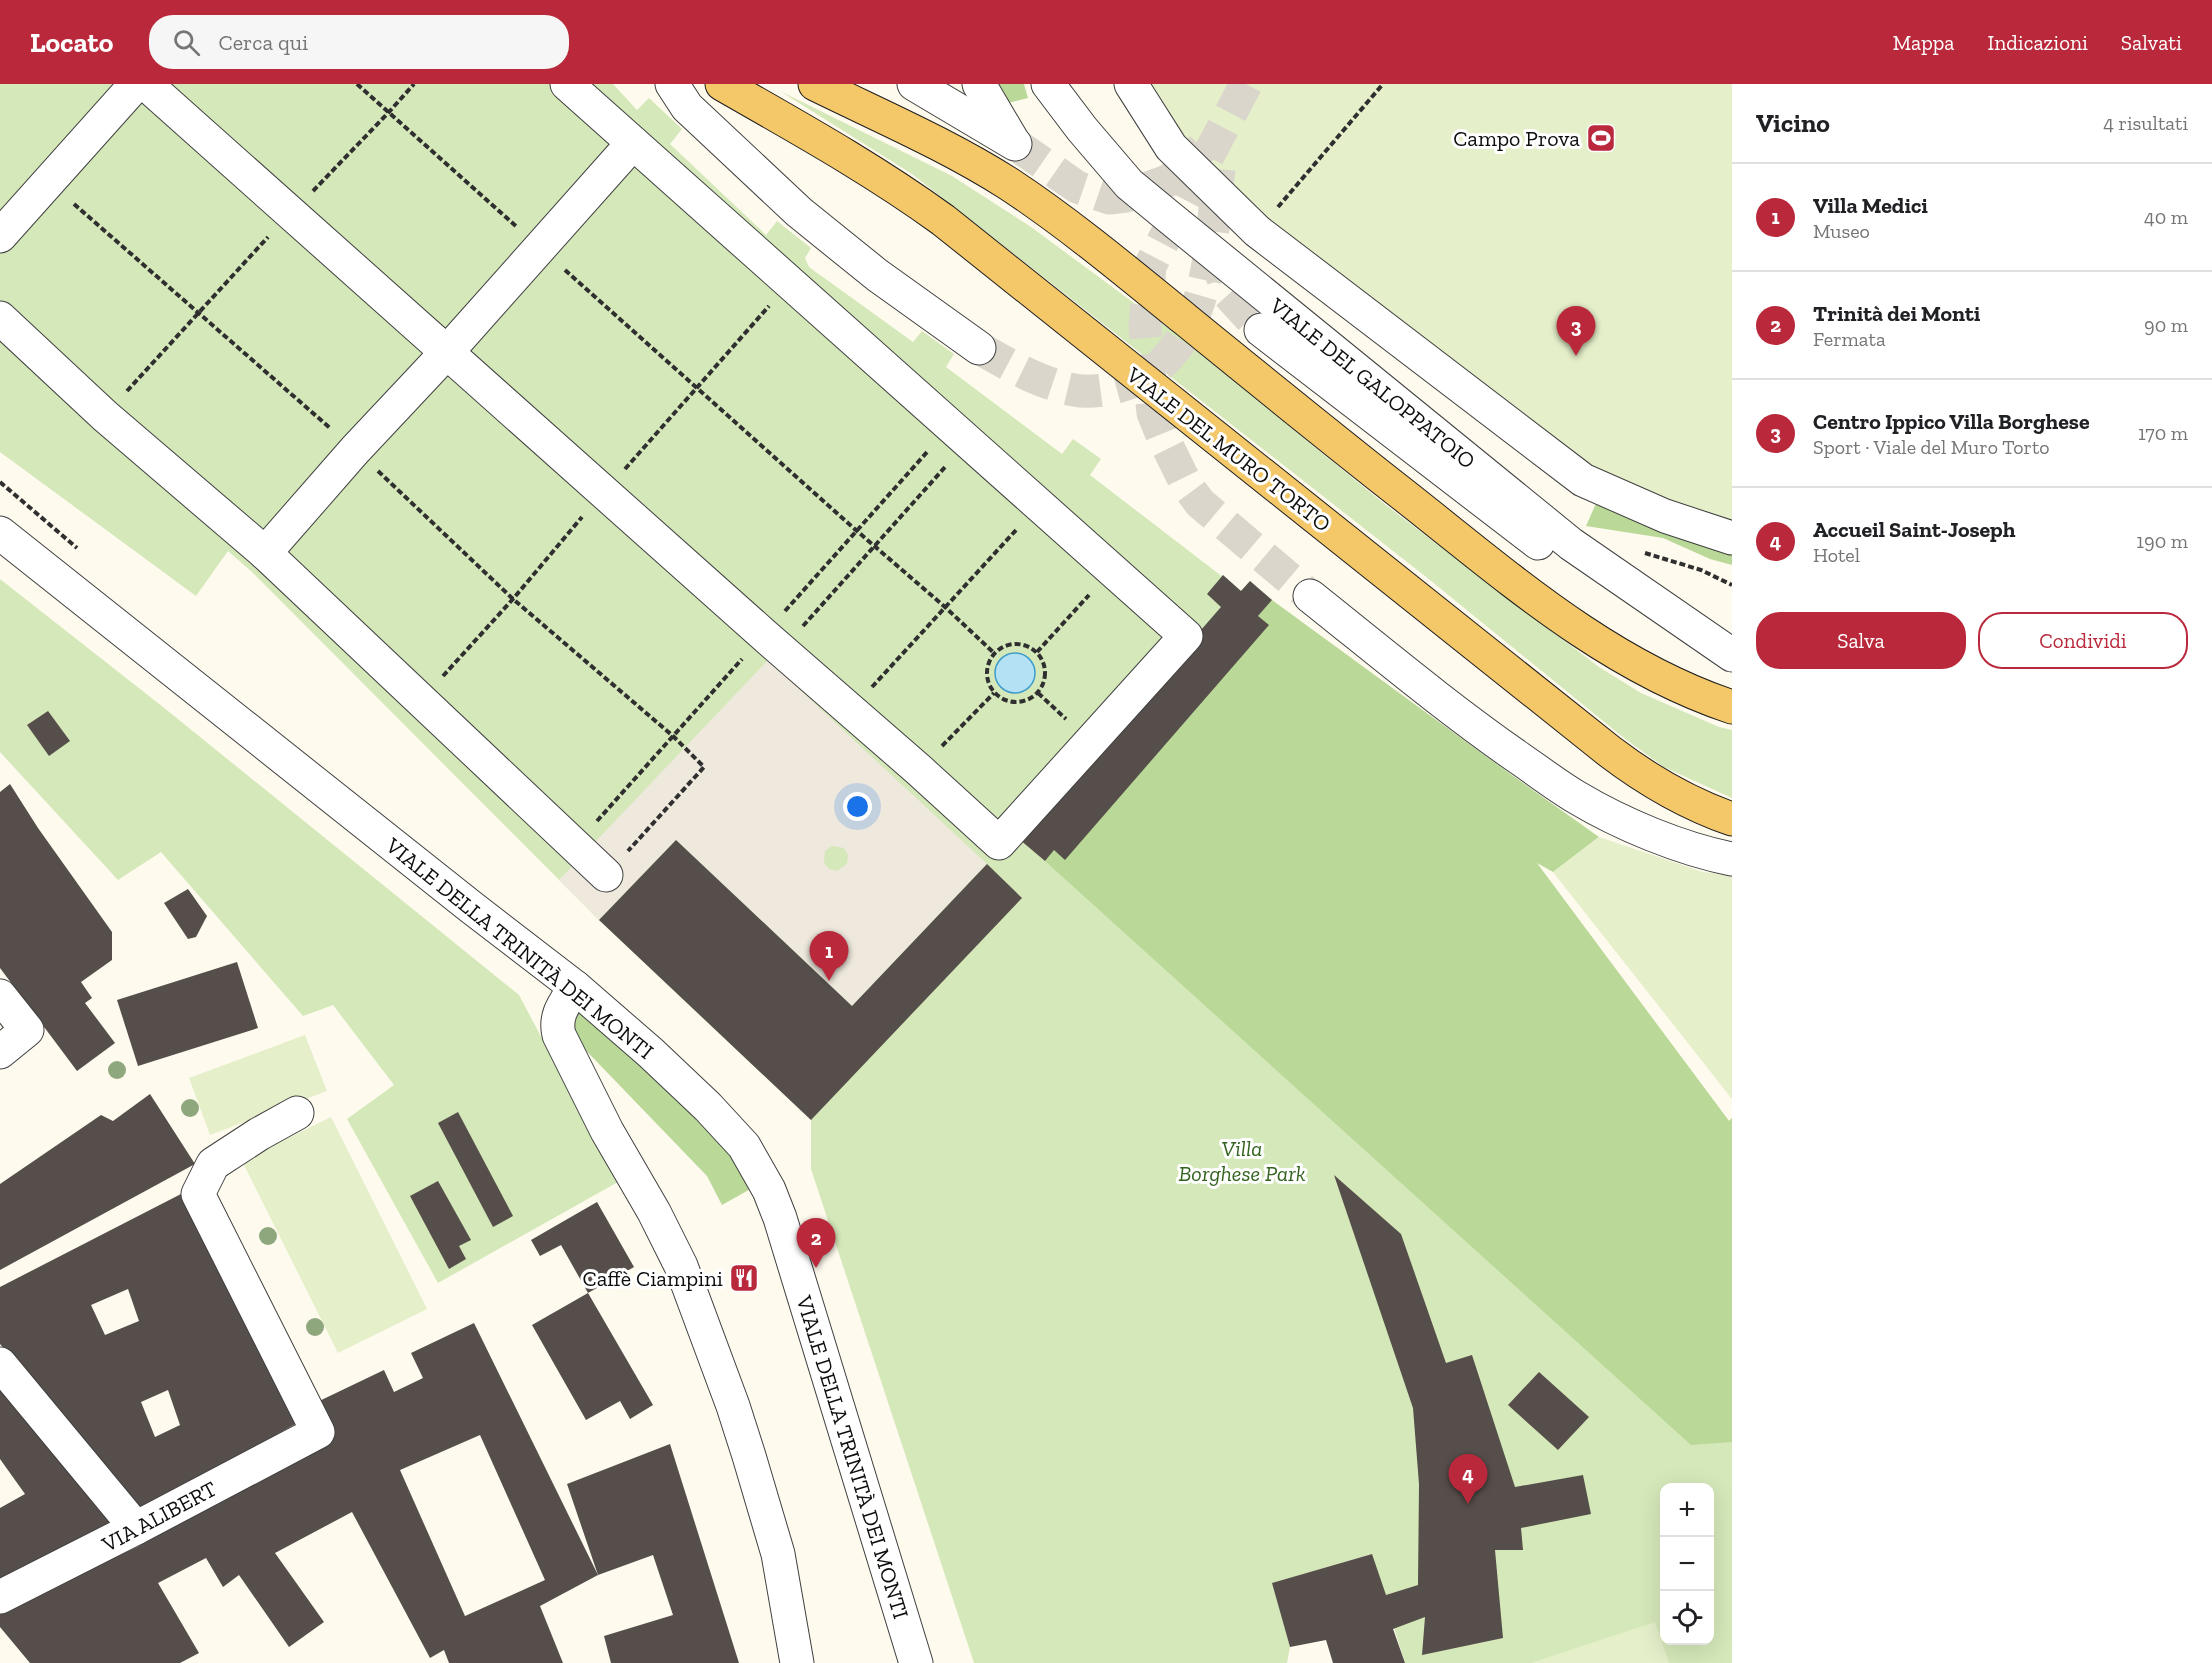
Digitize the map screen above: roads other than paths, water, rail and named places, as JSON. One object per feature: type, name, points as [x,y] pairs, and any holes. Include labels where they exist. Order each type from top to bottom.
[{"type":"main road","name":"VIALE DEL MURO TORTO","points":[[722,84],[898,188],[951,227],[1609,751],[1653,783],[1710,811],[1732,819]]},
{"type":"main road","points":[[815,84],[958,154],[1042,207],[1543,605],[1617,653],[1686,689],[1732,707]]},
{"type":"street","points":[[0,237],[136,84]]},
{"type":"street","points":[[146,84],[999,843],[1186,636],[567,84]]},
{"type":"street","points":[[672,84],[687,107],[799,213],[877,275],[979,348]]},
{"type":"street","points":[[914,84],[1015,144],[979,84]]},
{"type":"street","name":"VIALE DEL GALOPPATOIO","points":[[1048,84],[1082,129],[1129,184],[1168,217],[1571,544],[1729,654]]},
{"type":"street","points":[[1131,84],[1171,147],[1257,231],[1583,480],[1665,516],[1732,538]]},
{"type":"street","points":[[265,553],[355,450],[447,352],[633,143]]},
{"type":"street","points":[[0,318],[105,417],[265,553],[606,875]]},
{"type":"street","name":"VIALE DEL GALOPPATOIO","points":[[1261,330],[1574,571],[1665,628],[1729,654]]},
{"type":"street","name":"VIALE DELLA TRINITÀ DEI MONTI","points":[[0,533],[575,987],[651,1053],[708,1107],[744,1146],[766,1182],[780,1218],[916,1663]]},
{"type":"street","points":[[1310,596],[1476,728],[1575,797],[1695,851],[1732,859]]},
{"type":"street","points":[[575,987],[561,1009],[557,1026],[559,1035],[607,1131],[654,1212],[681,1266],[733,1406],[778,1554],[797,1663]]},
{"type":"street","points":[[0,996],[27,1030],[0,1052]]},
{"type":"street","name":"VIA ALIBERT","points":[[0,1597],[318,1432],[198,1194],[213,1164],[297,1113]]},
{"type":"street","points":[[0,1364],[136,1528]]},
{"type":"water","points":[[1015,653],[1029,659],[1035,673],[1029,687],[1015,693],[1001,687],[995,673],[1001,659]]},
{"type":"tunnel","points":[[1246,84],[1150,266],[1145,327],[1153,413],[1186,484],[1200,503],[1310,596]]},
{"type":"tunnel","points":[[1015,144],[1077,187],[1109,198],[1126,196],[1170,180],[1202,148]]},
{"type":"tunnel","points":[[979,348],[1036,378],[1074,390],[1111,389],[1136,380],[1158,367],[1181,340],[1189,326],[1203,288],[1214,220],[1219,169]]},
{"type":"tunnel","points":[[1213,248],[1228,294],[1261,330]]},
{"type":"place","name":"Campo Prova","points":[[1601,138]]},
{"type":"place","name":"Centro Ippico Villa Borghese","points":[[1576,356]]},
{"type":"place","name":"Villa Medici","points":[[829,981]]},
{"type":"place","name":"Trinità dei Monti","points":[[816,1268]]},
{"type":"place","name":"Caffè Ciampini","points":[[744,1278]]},
{"type":"place","name":"Accueil Saint-Joseph","points":[[1468,1504]]},
{"type":"park label","name":"Villa Borghese Park","points":[[1242,1160]]}]
